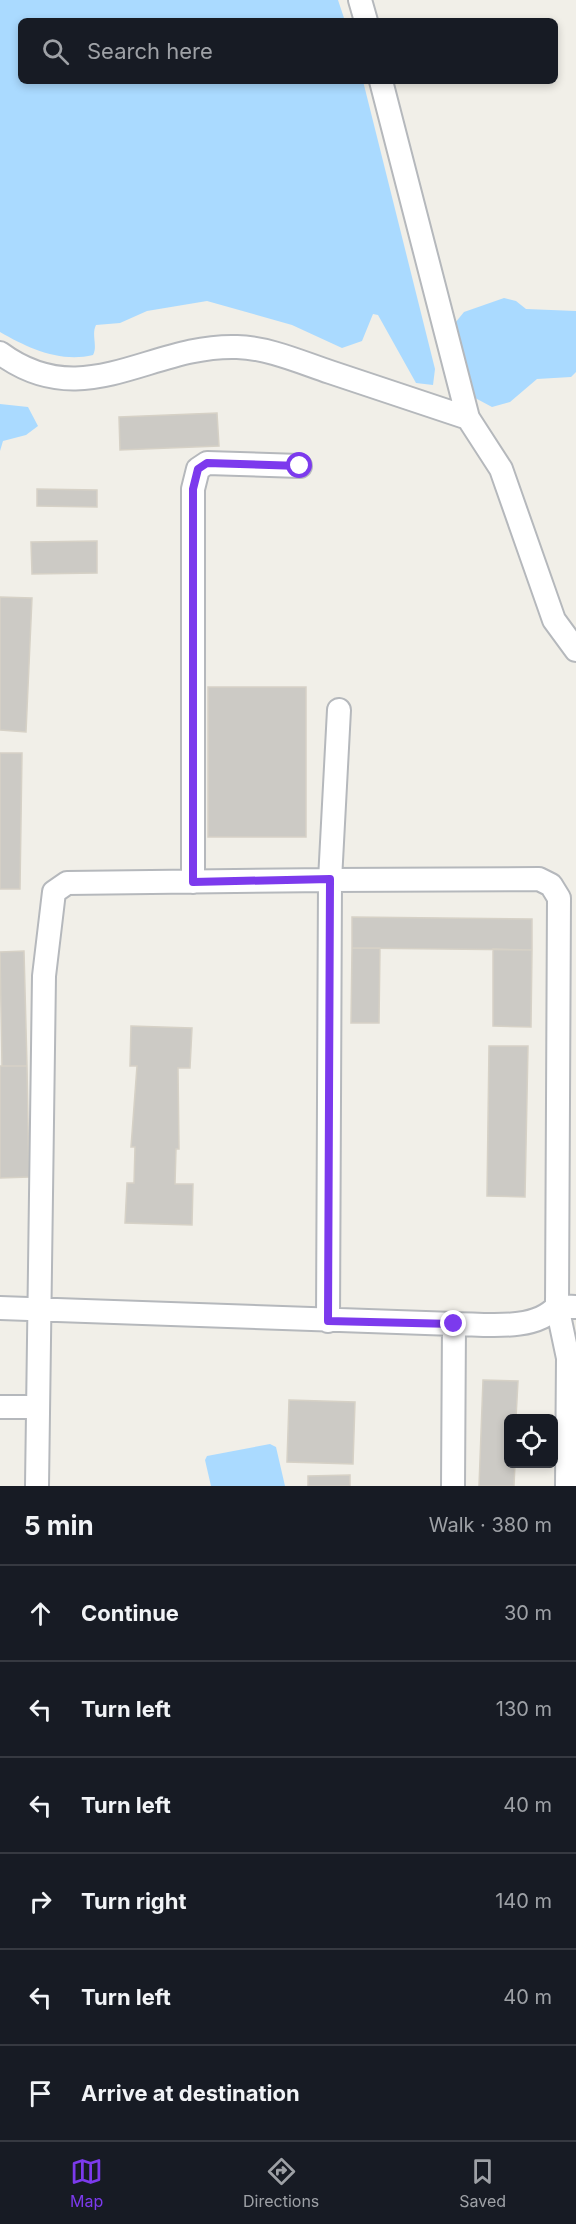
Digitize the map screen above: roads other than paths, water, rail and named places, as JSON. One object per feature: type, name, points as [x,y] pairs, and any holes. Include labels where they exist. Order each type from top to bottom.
[{"type":"street","points":[[360,0],[365,18]]},
{"type":"street","points":[[382,84],[468,418],[501,469],[555,620],[576,650]]},
{"type":"street","points":[[0,353],[15,364],[40,374],[83,380],[112,375],[173,356],[238,346],[275,353],[468,418]]},
{"type":"street","points":[[193,882],[193,489],[198,469],[207,463],[300,466]]},
{"type":"street","points":[[328,1321],[330,879],[339,710]]},
{"type":"street","points":[[37,1486],[36,1407],[44,976],[54,892],[67,883],[539,879],[551,885],[559,898],[568,1358],[567,1486]]},
{"type":"street","points":[[0,1308],[454,1324],[522,1323],[549,1316],[566,1307]]},
{"type":"street","points":[[453,1486],[454,1324]]},
{"type":"street","points":[[0,1407],[36,1407]]},
{"type":"water","points":[[0,0],[338,0],[344,18],[18,18],[18,84],[364,84],[435,369],[433,385],[416,383],[378,315],[373,314],[362,341],[342,348],[292,325],[207,301],[147,311],[120,323],[96,325],[93,355],[81,357],[45,352],[0,332]]},
{"type":"water","points":[[504,298],[516,301],[526,309],[576,311],[576,372],[571,377],[537,379],[510,402],[492,407],[464,392],[455,323],[464,312]]},
{"type":"water","points":[[0,404],[28,407],[38,426],[26,435],[3,441],[0,451]]},
{"type":"water","points":[[270,1444],[276,1447],[285,1486],[211,1486],[205,1460],[207,1456]]}]
